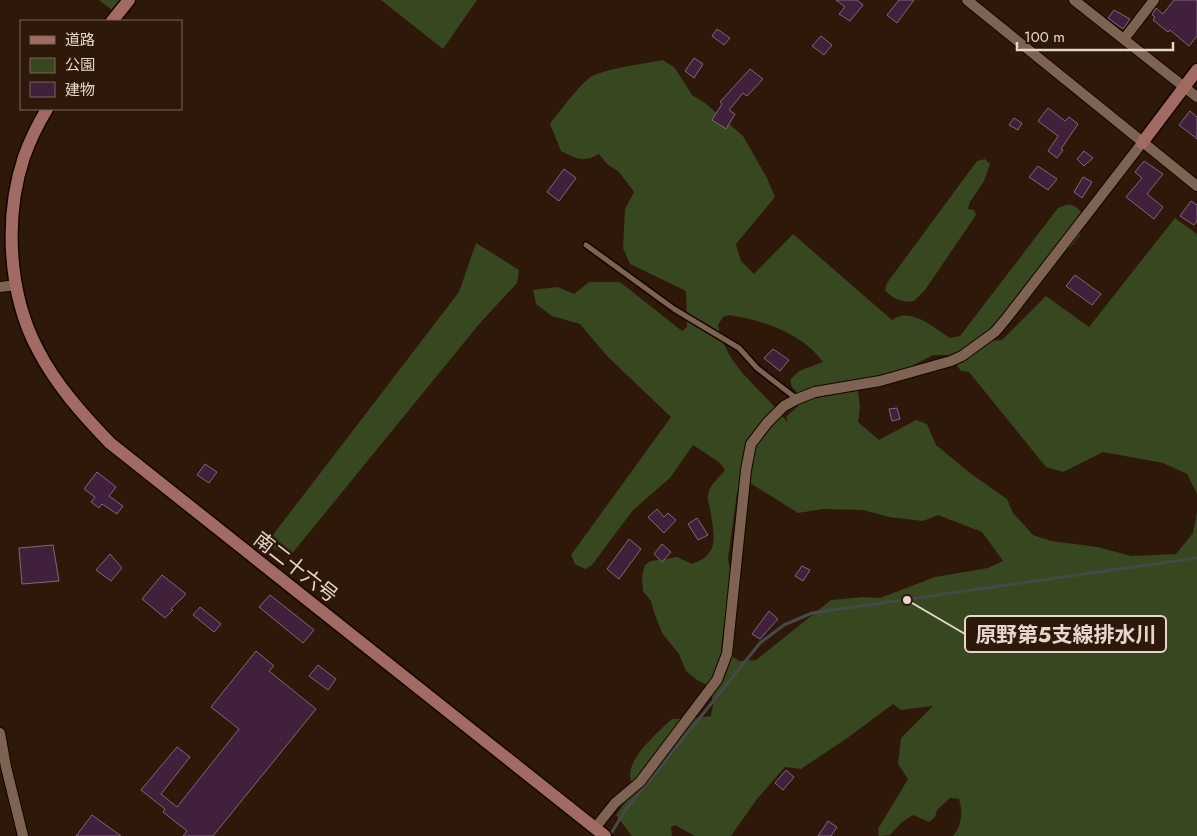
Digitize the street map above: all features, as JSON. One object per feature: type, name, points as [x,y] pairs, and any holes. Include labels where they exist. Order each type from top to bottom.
[{"type":"street","points":[[113,20],[129,0]]},
{"type":"street","points":[[967,0],[1197,186]]},
{"type":"street","points":[[1074,0],[1197,97]]},
{"type":"street","points":[[1124,39],[1154,0]]},
{"type":"street","points":[[600,832],[615,803],[640,782],[717,680],[726,654],[743,488],[751,444],[767,423],[784,406],[797,399],[815,392],[880,381],[951,361],[962,356],[995,332],[1197,70]]},
{"type":"street","name":"南二十六号","points":[[46,110],[34,132],[24,158],[14,202],[13,253],[17,285],[25,318],[38,350],[62,389],[88,421],[110,443],[600,832]]},
{"type":"street","points":[[0,287],[17,285]]},
{"type":"street","points":[[0,733],[6,767],[23,836]]},
{"type":"lane","points":[[586,245],[674,309],[740,348],[757,368],[797,399]]},
{"type":"green space","points":[[99,0],[121,0],[113,11]]},
{"type":"green space","points":[[381,0],[477,0],[443,49]]},
{"type":"green space","points":[[663,60],[675,68],[692,95],[705,103],[743,136],[767,178],[775,197],[736,244],[741,261],[754,274],[793,234],[892,320],[899,316],[914,317],[930,324],[950,338],[960,336],[1058,208],[1065,205],[1073,205],[1081,212],[1080,235],[1072,245],[1025,287],[991,341],[1002,340],[1046,296],[1089,327],[1175,218],[1197,234],[1197,494],[1187,474],[1163,463],[1103,452],[1063,472],[1046,467],[969,372],[961,371],[949,355],[933,355],[906,369],[857,381],[860,407],[858,422],[879,440],[916,420],[927,424],[936,445],[970,473],[1007,499],[1013,513],[1033,535],[1051,541],[1098,547],[1131,556],[1176,554],[1193,533],[1197,512],[1197,836],[953,836],[960,823],[961,809],[959,799],[950,798],[937,810],[935,817],[929,822],[913,815],[901,823],[890,835],[879,836],[878,829],[908,779],[898,764],[901,738],[933,706],[901,710],[893,704],[801,769],[785,767],[757,799],[731,836],[695,836],[675,825],[671,827],[672,836],[632,836],[616,815],[634,790],[630,775],[631,768],[640,752],[653,737],[672,719],[711,716],[713,705],[711,687],[697,680],[686,671],[679,654],[662,633],[651,601],[643,591],[642,576],[645,565],[651,561],[677,557],[692,564],[708,555],[712,548],[714,534],[708,499],[709,492],[712,485],[725,470],[720,463],[693,445],[670,478],[633,510],[592,565],[585,569],[575,564],[571,555],[671,417],[608,357],[580,324],[552,316],[536,304],[533,290],[558,287],[574,294],[589,282],[620,282],[682,331],[687,327],[686,291],[630,264],[623,248],[625,209],[634,192],[619,172],[607,164],[599,154],[580,159],[561,151],[550,124],[577,90],[594,75]],"holes":[[[729,315],[755,320],[781,329],[804,343],[823,362],[799,371],[790,380],[792,387],[796,391],[798,406],[786,417],[788,422],[739,369],[726,349],[718,325],[723,317]],[[742,478],[798,513],[823,509],[863,510],[889,517],[923,521],[938,515],[982,532],[1003,561],[988,568],[935,577],[880,598],[863,597],[831,600],[756,660],[739,661],[721,649],[731,574],[728,559],[737,493]]]},
{"type":"green space","points":[[985,159],[990,164],[984,181],[970,202],[968,209],[974,210],[976,215],[925,290],[914,301],[902,301],[891,296],[885,290],[887,283],[977,161]]},
{"type":"green space","points":[[476,243],[519,270],[517,283],[480,323],[290,556],[273,548],[269,540],[459,292]]},
{"type":"building","points":[[836,0],[857,0],[863,5],[850,21],[839,14],[845,7]]},
{"type":"building","points":[[899,0],[914,0],[897,23],[887,15]]},
{"type":"building","points":[[1174,0],[1197,0],[1197,36],[1189,46],[1170,30],[1168,32],[1153,20],[1155,17],[1152,15],[1156,8],[1163,14]]},
{"type":"building","points":[[1114,10],[1130,19],[1123,29],[1108,18]]},
{"type":"building","points":[[717,29],[730,38],[724,45],[712,36]]},
{"type":"building","points":[[821,36],[832,45],[824,55],[812,46]]},
{"type":"building","points":[[694,58],[703,64],[694,78],[685,71]]},
{"type":"building","points":[[750,69],[763,79],[747,96],[743,93],[729,110],[735,114],[726,129],[712,120],[722,104],[720,102]]},
{"type":"building","points":[[1048,108],[1065,121],[1069,117],[1078,124],[1057,158],[1048,151],[1058,136],[1038,121]]},
{"type":"building","points":[[1190,111],[1197,117],[1197,139],[1179,125]]},
{"type":"building","points":[[1014,118],[1022,123],[1018,130],[1009,125]]},
{"type":"building","points":[[1084,151],[1093,158],[1084,166],[1077,159]]},
{"type":"building","points":[[1144,161],[1163,174],[1147,194],[1163,207],[1154,219],[1126,197],[1142,178],[1135,172]]},
{"type":"building","points":[[1038,166],[1057,179],[1048,190],[1029,177]]},
{"type":"building","points":[[564,169],[576,178],[559,201],[547,192]]},
{"type":"building","points":[[1083,177],[1092,182],[1082,198],[1074,192]]},
{"type":"building","points":[[1191,201],[1197,205],[1197,221],[1194,225],[1180,216]]},
{"type":"building","points":[[1075,275],[1101,294],[1092,305],[1066,286]]},
{"type":"building","points":[[773,349],[789,360],[780,371],[764,358]]},
{"type":"building","points":[[897,408],[900,419],[892,421],[889,409]]},
{"type":"building","points":[[205,464],[217,472],[209,483],[197,475]]},
{"type":"building","points":[[97,472],[116,487],[109,496],[123,506],[117,514],[102,504],[99,508],[91,502],[95,497],[84,489]]},
{"type":"building","points":[[657,509],[664,517],[668,513],[676,520],[664,533],[648,517]]},
{"type":"building","points":[[697,518],[708,535],[698,540],[688,524]]},
{"type":"building","points":[[629,539],[641,549],[619,579],[607,569]]},
{"type":"building","points":[[662,544],[671,552],[662,562],[654,554]]},
{"type":"building","points":[[53,545],[59,581],[22,584],[19,548]]},
{"type":"building","points":[[110,554],[122,568],[111,581],[96,570]]},
{"type":"building","points":[[802,566],[810,570],[803,581],[795,576]]},
{"type":"building","points":[[162,575],[186,594],[165,618],[142,599]]},
{"type":"building","points":[[270,595],[314,630],[303,643],[259,607]]},
{"type":"building","points":[[200,607],[221,624],[214,632],[193,615]]},
{"type":"building","points":[[769,611],[778,619],[760,639],[752,634]]},
{"type":"building","points":[[256,651],[274,666],[269,671],[316,709],[213,836],[183,836],[187,831],[163,812],[165,809],[141,790],[177,747],[190,757],[161,794],[177,807],[239,729],[211,707]]},
{"type":"building","points":[[318,665],[336,679],[328,690],[309,676]]},
{"type":"building","points":[[786,770],[794,777],[783,790],[775,783]]},
{"type":"building","points":[[92,815],[121,836],[76,836]]},
{"type":"building","points":[[828,821],[837,827],[831,836],[818,836]]},
{"type":"waterway","points":[[612,832],[624,812],[760,643],[784,625],[812,613],[1197,558]]},
{"type":"place","name":"原野第５支線排水川","points":[[907,600]]}]
